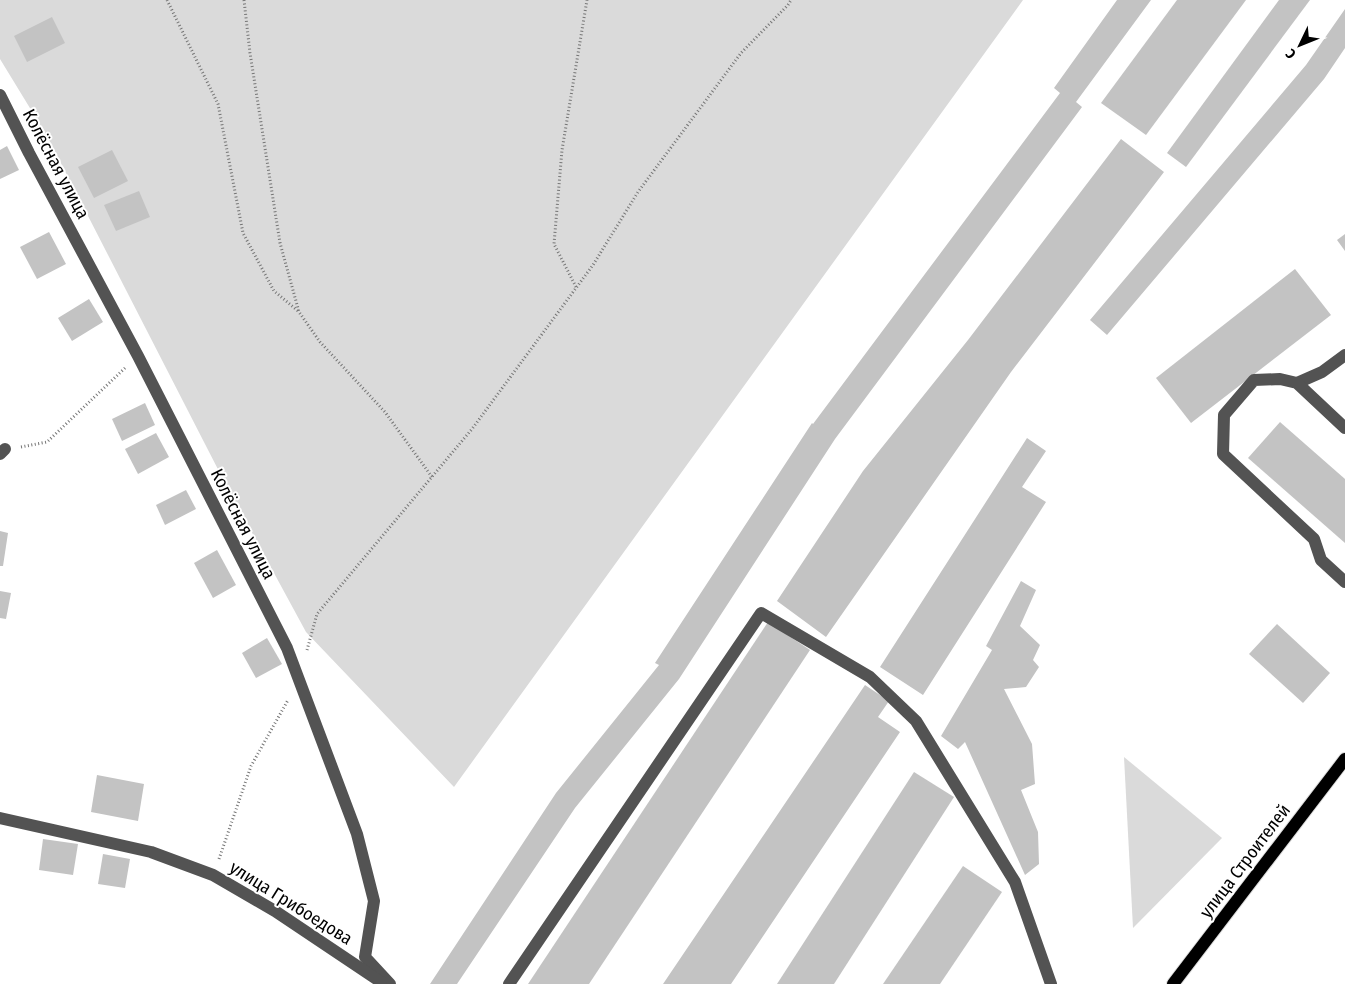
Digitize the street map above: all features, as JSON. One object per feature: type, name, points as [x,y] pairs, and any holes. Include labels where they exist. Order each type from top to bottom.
[{"type":"main road","name":"улица Строителей","points":[[1173,984],[1345,759]]},
{"type":"street","name":"Колёсная улица","points":[[0,95],[138,356],[287,648],[357,834],[374,901],[365,956],[390,984]]},
{"type":"street","points":[[1297,383],[1322,372],[1345,355]]},
{"type":"street","points":[[1345,428],[1297,383],[1280,379],[1254,380],[1224,415],[1223,454],[1314,539],[1321,560],[1345,582]]},
{"type":"street","points":[[509,984],[761,613],[870,677],[916,721],[1015,882],[1050,984]]},
{"type":"street","name":"улица Грибоедова","points":[[0,818],[151,852],[213,876],[276,911],[384,984]]},
{"type":"path","points":[[167,0],[218,104],[243,233],[274,291],[299,312],[320,342],[385,412],[432,477]]},
{"type":"path","points":[[244,0],[280,243],[299,312]]},
{"type":"path","points":[[576,287],[554,244],[562,150],[587,0]]},
{"type":"path","points":[[213,876],[252,766],[299,682],[317,614],[472,429],[592,265],[638,192],[741,53],[791,0]]},
{"type":"path","points":[[2,452],[48,442],[138,356]]},
{"type":"shaded area","points":[[0,0],[1023,0],[454,787],[306,632],[225,483],[47,136],[0,59]]},
{"type":"shaded area","points":[[1124,757],[1222,838],[1133,928]]},
{"type":"building","points":[[1117,0],[1151,0],[1076,102],[1082,107],[835,439],[679,679],[575,808],[457,984],[430,984],[556,793],[659,665],[655,663],[812,423],[1060,93],[1054,88]]},
{"type":"building","points":[[1177,0],[1246,0],[1146,135],[1101,103]]},
{"type":"building","points":[[1279,0],[1310,0],[1186,167],[1167,153]]},
{"type":"building","points":[[1345,9],[1345,48],[1324,79],[1107,335],[1090,320],[1306,65]]},
{"type":"building","points":[[52,17],[65,43],[27,62],[14,36]]},
{"type":"building","points":[[1121,139],[1164,172],[1011,372],[826,637],[777,601],[863,471],[968,340]]},
{"type":"building","points":[[7,146],[19,170],[0,179],[0,150]]},
{"type":"building","points":[[112,150],[128,181],[94,198],[78,167]]},
{"type":"building","points":[[139,191],[150,217],[116,231],[104,205]]},
{"type":"building","points":[[49,232],[66,264],[37,279],[20,247]]},
{"type":"building","points":[[1345,234],[1345,251],[1337,240]]},
{"type":"building","points":[[1295,269],[1331,315],[1191,423],[1156,378]]},
{"type":"building","points":[[89,299],[103,322],[72,341],[58,318]]},
{"type":"building","points":[[145,403],[155,425],[122,441],[112,419]]},
{"type":"building","points":[[1280,422],[1345,479],[1345,543],[1248,458]]},
{"type":"building","points":[[156,433],[169,457],[138,474],[125,449]]},
{"type":"building","points":[[1027,438],[1046,451],[1022,487],[1046,502],[923,695],[880,667]]},
{"type":"building","points":[[186,490],[196,509],[165,525],[156,505]]},
{"type":"building","points":[[0,531],[8,533],[3,566],[0,566]]},
{"type":"building","points":[[217,550],[236,585],[213,598],[194,563]]},
{"type":"building","points":[[1021,581],[1036,590],[1020,626],[1040,645],[1033,660],[1039,667],[1026,687],[1004,689],[1032,744],[1035,784],[1021,790],[1038,832],[1039,864],[1025,875],[965,742],[958,749],[941,736],[992,650],[986,646]]},
{"type":"building","points":[[0,591],[11,593],[6,619],[0,618]]},
{"type":"building","points":[[768,622],[810,650],[589,984],[528,984]]},
{"type":"building","points":[[1277,624],[1330,673],[1303,703],[1249,654]]},
{"type":"building","points":[[267,638],[282,664],[256,678],[242,653]]},
{"type":"building","points":[[865,685],[889,701],[878,717],[900,732],[731,984],[663,984]]},
{"type":"building","points":[[914,772],[954,797],[834,984],[777,984]]},
{"type":"building","points":[[97,775],[144,784],[138,821],[91,812]]},
{"type":"building","points":[[43,839],[78,844],[73,875],[39,870]]},
{"type":"building","points":[[103,854],[130,859],[125,888],[98,884]]},
{"type":"building","points":[[963,866],[1002,892],[940,984],[883,984]]}]
